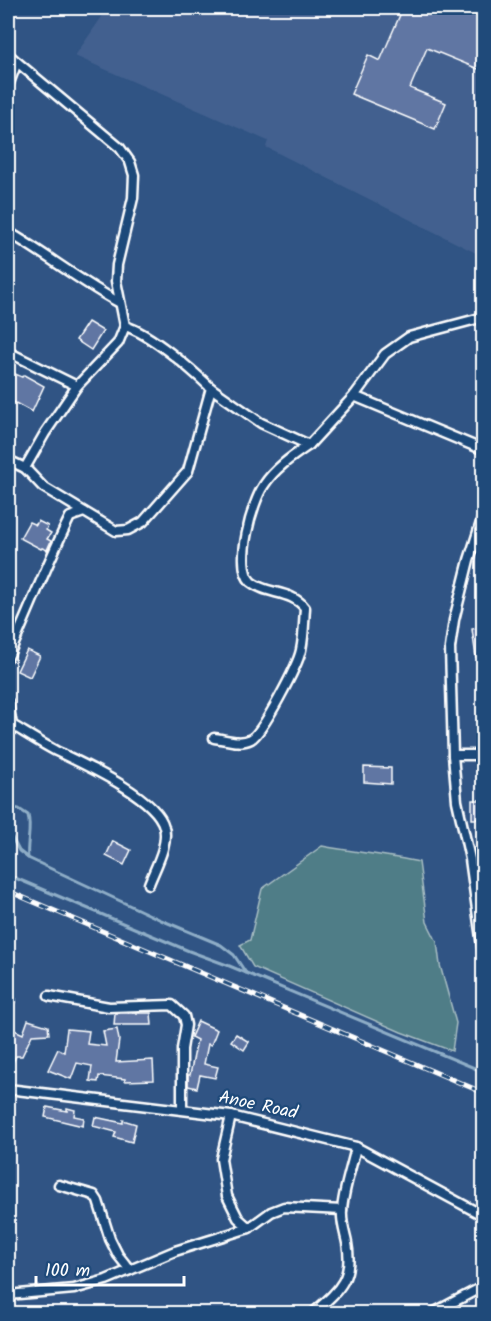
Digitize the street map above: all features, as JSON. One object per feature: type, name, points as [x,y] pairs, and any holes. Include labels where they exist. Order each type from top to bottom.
[{"type":"street","points":[[8,54],[120,148],[130,162],[134,175],[134,198],[117,265],[116,281],[125,326],[118,343],[77,386],[45,433],[25,468]]},
{"type":"street","points":[[8,86],[17,62]]},
{"type":"street","points":[[8,232],[120,303]]},
{"type":"street","points":[[214,738],[240,742],[252,739],[286,685],[301,651],[304,608],[300,601],[251,582],[246,574],[244,555],[255,500],[265,483],[287,460],[309,445],[354,396],[384,354],[409,337],[483,317]]},
{"type":"street","points":[[125,326],[138,330],[151,339],[211,388],[261,423],[309,445]]},
{"type":"street","points":[[8,352],[77,386]]},
{"type":"street","points":[[8,460],[25,468],[43,487],[116,531],[128,530],[143,522],[188,471],[211,388]]},
{"type":"street","points":[[354,396],[483,450]]},
{"type":"street","points":[[8,657],[52,553],[70,517],[84,512]]},
{"type":"street","points":[[483,513],[454,620],[450,648],[453,755],[483,960]]},
{"type":"street","points":[[8,702],[10,724],[113,780],[141,798],[160,817],[164,826],[165,838],[149,884]]},
{"type":"street","points":[[453,755],[483,755]]},
{"type":"street","points":[[49,996],[109,1007],[172,1005],[180,1010],[186,1025],[182,1049],[182,1108]]},
{"type":"street","name":"Anoe Road","points":[[8,1089],[182,1108],[231,1116],[356,1147],[483,1216]]},
{"type":"street","points":[[231,1116],[221,1159],[226,1196],[238,1218],[249,1228]]},
{"type":"street","points":[[312,1314],[333,1295],[348,1273],[350,1261],[342,1210],[356,1147]]},
{"type":"street","points":[[59,1185],[94,1195],[110,1239],[118,1255],[130,1270]]},
{"type":"street","points":[[8,1294],[74,1289],[106,1280],[175,1251],[249,1228],[271,1212],[284,1207],[342,1210]]},
{"type":"street","points":[[431,1314],[483,1286]]},
{"type":"shaded area","points":[[108,8],[483,8],[482,256],[266,147],[268,141],[75,56]]},
{"type":"green space","points":[[322,846],[419,862],[427,922],[437,942],[440,965],[456,1023],[452,1051],[401,1032],[253,967],[240,945],[250,940],[262,889]]},
{"type":"building","points":[[403,8],[483,9],[483,71],[427,48],[410,88],[446,103],[435,129],[351,94],[368,55],[380,61]]},
{"type":"building","points":[[88,322],[103,331],[91,350],[76,340]]},
{"type":"building","points":[[8,371],[22,377],[24,375],[44,386],[32,412],[8,399]]},
{"type":"building","points":[[38,521],[48,526],[46,530],[51,533],[47,539],[51,541],[47,550],[20,538],[29,522],[36,525]]},
{"type":"building","points":[[483,627],[483,655],[476,657],[472,629]]},
{"type":"building","points":[[27,650],[40,656],[30,677],[17,671]]},
{"type":"building","points":[[364,767],[391,768],[391,784],[364,782]]},
{"type":"building","points":[[472,800],[483,800],[483,819],[472,819]]},
{"type":"building","points":[[113,841],[131,850],[124,865],[106,856]]},
{"type":"building","points":[[8,994],[16,999],[8,1022]]},
{"type":"building","points":[[115,1013],[151,1013],[152,1025],[114,1025]]},
{"type":"building","points":[[28,1020],[48,1026],[49,1034],[32,1035],[22,1056],[16,1056],[8,1072],[8,1027],[23,1034]]},
{"type":"building","points":[[198,1021],[217,1030],[211,1045],[208,1044],[204,1064],[218,1067],[215,1078],[200,1075],[197,1088],[188,1086],[188,1075],[190,1075],[197,1040],[191,1037]]},
{"type":"building","points":[[67,1029],[89,1031],[87,1044],[106,1046],[103,1031],[117,1029],[119,1040],[116,1062],[153,1060],[154,1080],[125,1081],[125,1079],[99,1076],[98,1082],[90,1081],[92,1066],[77,1063],[71,1079],[48,1070],[58,1049],[64,1052]]},
{"type":"building","points":[[236,1034],[249,1042],[244,1050],[231,1041]]},
{"type":"building","points":[[47,1107],[67,1111],[67,1108],[75,1110],[74,1116],[84,1118],[83,1126],[45,1117]]},
{"type":"building","points":[[95,1117],[136,1124],[132,1142],[114,1137],[116,1132],[93,1126]]},
{"type":"waterway","points":[[8,807],[19,809],[28,815],[28,858]]},
{"type":"waterway","points":[[8,830],[19,851],[28,858],[161,920],[221,945],[234,955],[246,973]]},
{"type":"waterway","points":[[8,875],[484,1072]]},
{"type":"railway","points":[[8,891],[484,1093]]}]
